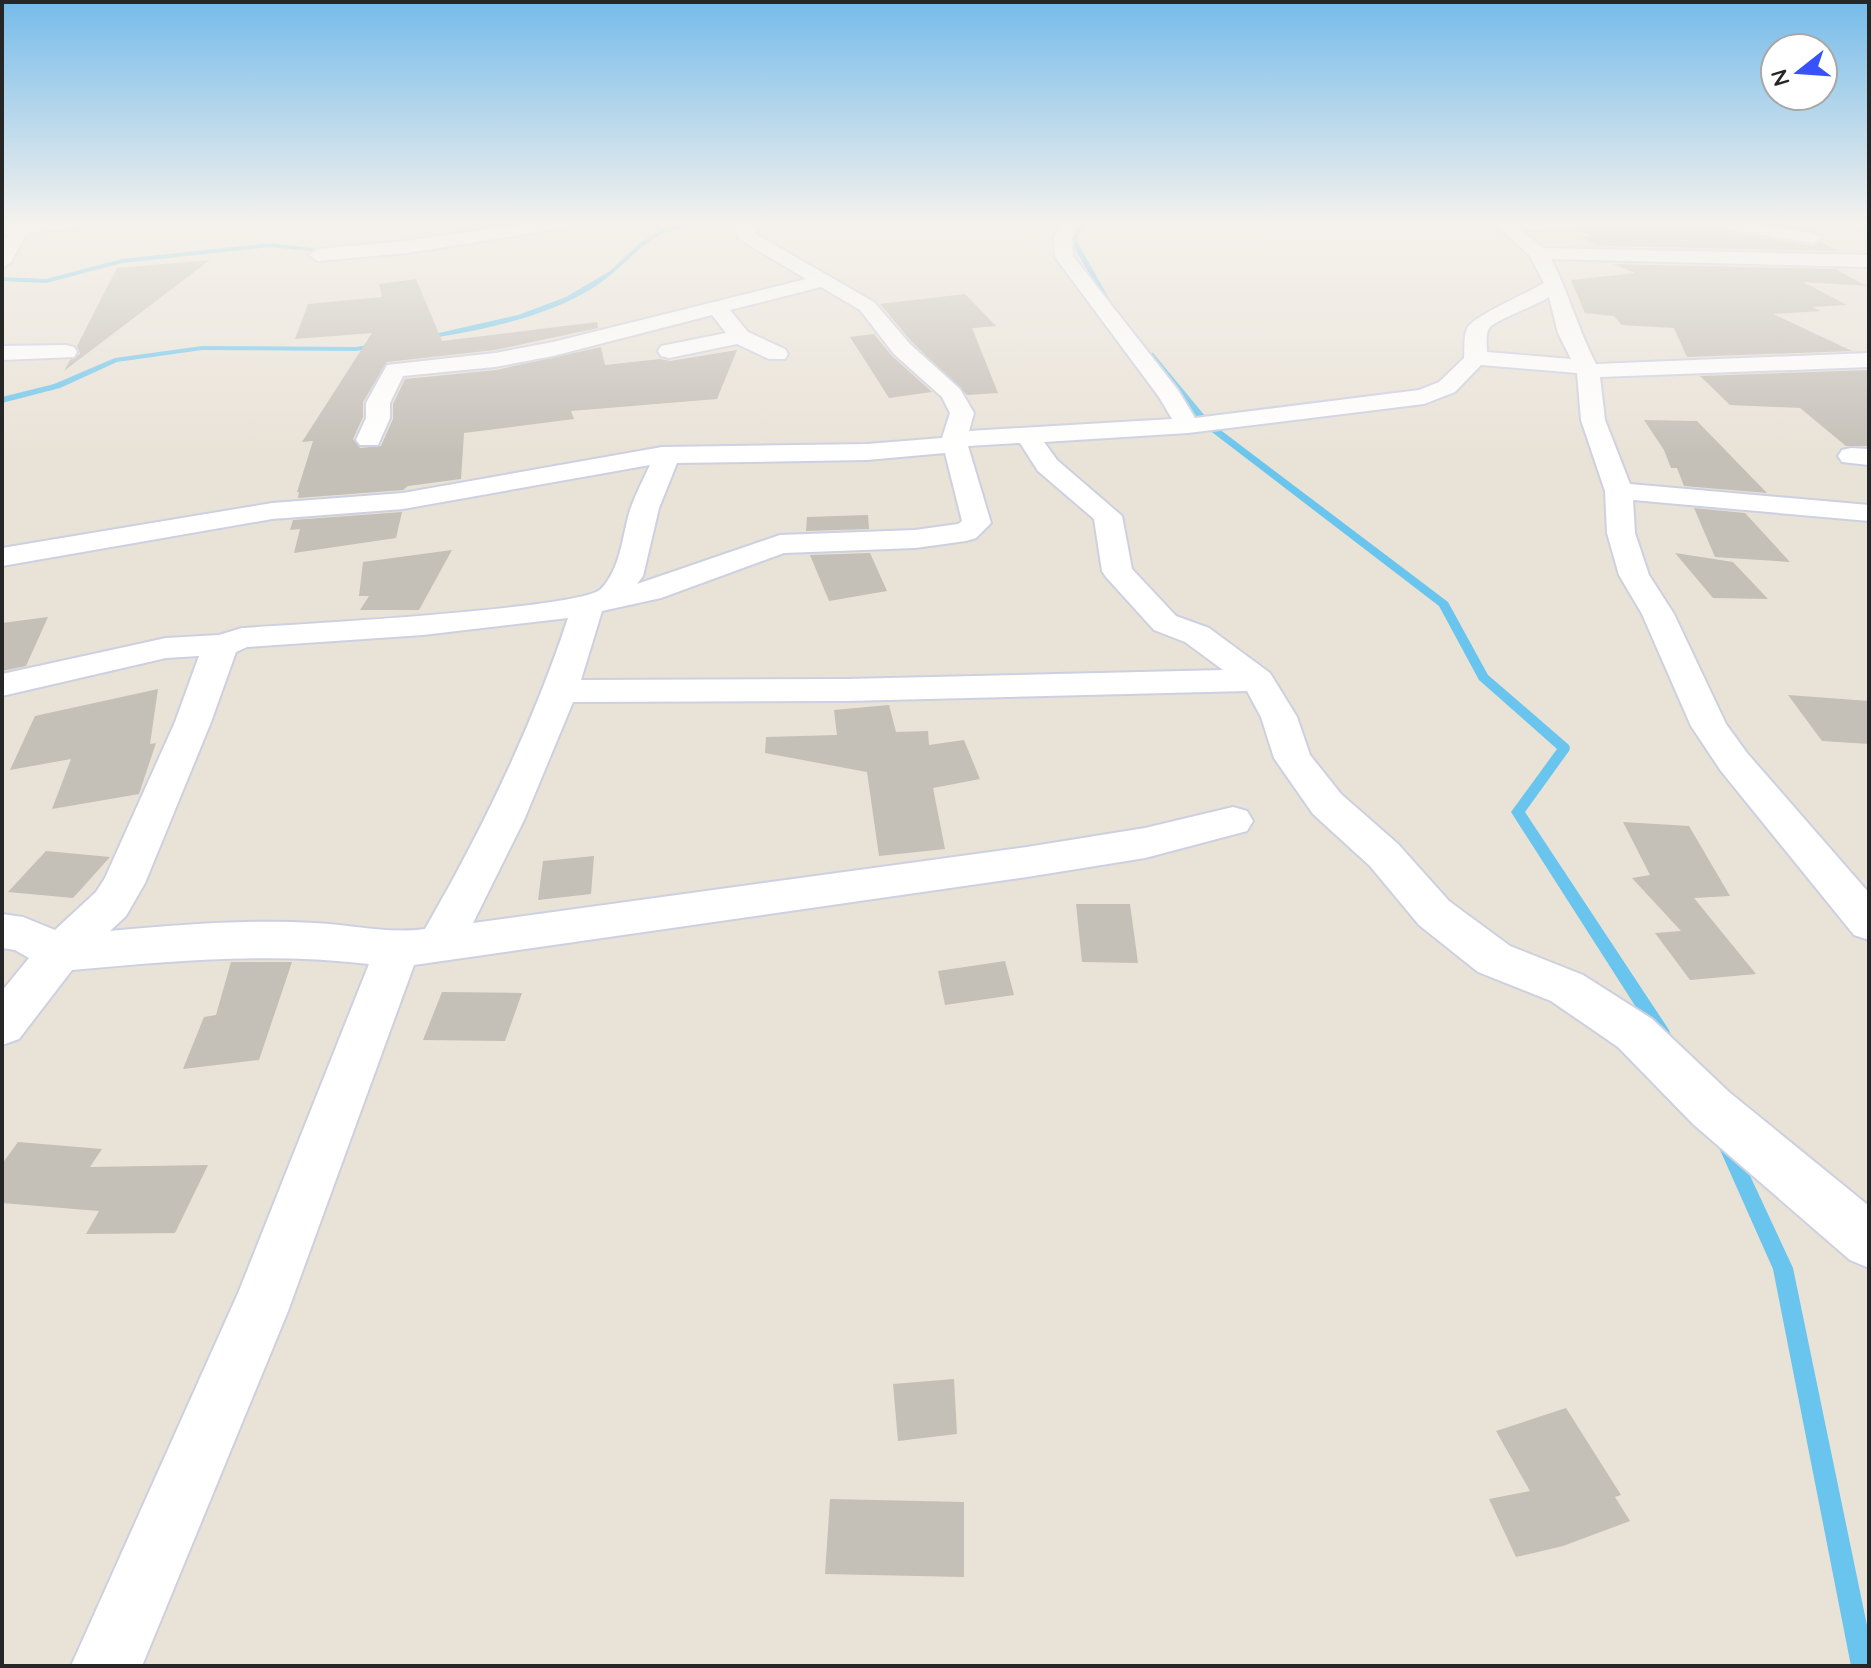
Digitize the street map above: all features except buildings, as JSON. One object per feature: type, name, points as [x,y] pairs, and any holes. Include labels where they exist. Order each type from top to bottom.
[{"type":"street","points":[[369,440],[378,418],[378,403],[395,370],[495,360],[553,349],[749,300]]},
{"type":"street","points":[[2,685],[166,648],[224,645],[242,638],[537,614],[677,582],[780,544],[915,539],[966,532],[977,523],[955,443],[962,413],[952,394],[902,349],[867,306],[858,300]]},
{"type":"street","points":[[1097,300],[1170,395],[1188,426]]},
{"type":"street","points":[[2,557],[272,511],[403,501],[662,455],[867,452],[1028,436],[1188,426],[1424,397],[1447,387],[1475,358],[1477,329],[1485,320],[1530,300]]},
{"type":"street","points":[[1559,300],[1569,333],[1587,369],[1593,420],[1619,491],[1621,533],[1634,575],[1682,661],[1709,726],[1734,762],[1869,923]]},
{"type":"street","points":[[718,308],[740,337],[777,354]]},
{"type":"street","points":[[669,351],[740,337]]},
{"type":"street","points":[[552,373],[553,349]]},
{"type":"street","points":[[2,353],[66,352]]},
{"type":"street","points":[[1475,358],[1587,369],[1869,360]]},
{"type":"street","points":[[1824,363],[1856,384]]},
{"type":"street","points":[[1028,436],[1047,465],[1108,516],[1117,571],[1165,623],[1197,635],[1258,680],[1279,717],[1293,758],[1327,804],[1384,855],[1434,913],[1494,959],[1567,988],[1635,1033],[1711,1108],[1869,1241]]},
{"type":"street","points":[[106,1666],[248,1339],[331,1129],[419,946],[470,889],[514,799],[598,602],[628,576],[645,508],[664,462],[662,455]]},
{"type":"street","points":[[1619,491],[1869,513]]},
{"type":"street","points":[[2,1025],[59,953],[111,904],[124,883],[193,722],[217,652],[224,645]]},
{"type":"street","points":[[560,691],[892,690],[1258,680]]},
{"type":"street","points":[[2,931],[23,934],[59,953],[198,941],[315,940],[419,946],[570,928],[1027,862],[1145,843],[1233,821]]},
{"type":"waterway","points":[[421,338],[496,323],[564,300]]},
{"type":"waterway","points":[[1108,300],[1116,314]]},
{"type":"waterway","points":[[2,400],[57,386],[115,360],[202,348],[356,349],[381,345]]},
{"type":"waterway","points":[[1150,355],[1207,424],[1444,604],[1483,677],[1564,748],[1518,812],[1663,1035]]},
{"type":"waterway","points":[[1726,1143],[1783,1268],[1863,1666]]}]
